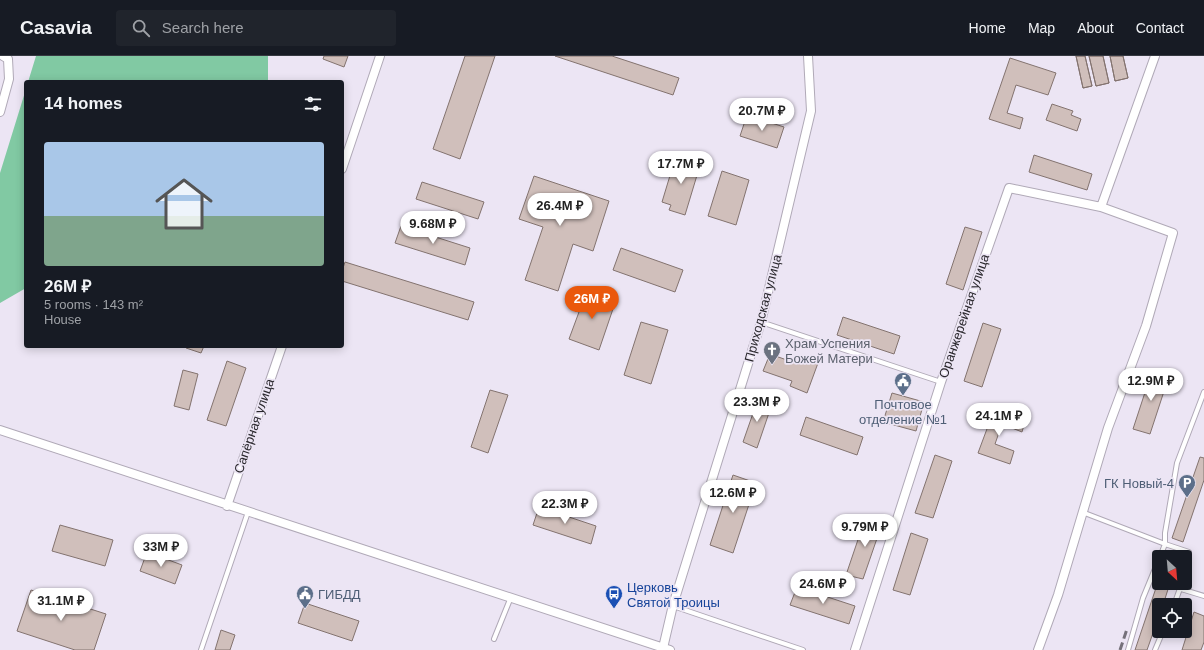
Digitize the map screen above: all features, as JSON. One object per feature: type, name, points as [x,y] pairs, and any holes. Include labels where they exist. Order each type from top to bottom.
[{"type":"street","points":[[0,112],[9,79],[8,59],[3,56]]},
{"type":"street","points":[[344,163],[380,56]]},
{"type":"street","name":"Приходская улица","points":[[666,649],[673,606],[761,322],[812,111],[808,56]]},
{"type":"street","points":[[1038,650],[1058,595],[1081,512],[1108,428],[1146,326],[1173,233],[1101,207],[1155,56]]},
{"type":"street","name":"Оранжерейная улица","points":[[855,650],[941,382],[1009,188],[1101,207]]},
{"type":"street","name":"Сапёрная улица","points":[[228,506],[281,348]]},
{"type":"street","points":[[0,430],[228,506],[512,596],[666,649]]},
{"type":"lane","points":[[761,322],[941,382]]},
{"type":"lane","points":[[1162,550],[1165,544],[1165,533],[1178,463],[1204,392]]},
{"type":"lane","points":[[201,650],[248,512]]},
{"type":"lane","points":[[1081,512],[1183,550]]},
{"type":"lane","points":[[1128,650],[1143,598],[1152,576]]},
{"type":"lane","points":[[1184,590],[1204,596]]},
{"type":"lane","points":[[494,639],[512,596]]},
{"type":"lane","points":[[673,606],[803,650]]},
{"type":"lane","points":[[1155,650],[1160,638]]},
{"type":"green space","points":[[36,56],[268,56],[268,80],[29,80]]},
{"type":"green space","points":[[24,95],[24,289],[0,303],[0,173]]},
{"type":"building","points":[[324,56],[348,56],[344,67],[323,59]]},
{"type":"building","points":[[465,56],[495,56],[460,159],[433,149]]},
{"type":"building","points":[[555,56],[612,56],[679,78],[673,95]]},
{"type":"building","points":[[1076,56],[1085,56],[1092,86],[1083,88]]},
{"type":"building","points":[[1076,56],[1085,56],[1092,86],[1083,88]]},
{"type":"building","points":[[1089,56],[1103,56],[1109,83],[1096,86]]},
{"type":"building","points":[[1089,56],[1103,56],[1109,83],[1096,86]]},
{"type":"building","points":[[1110,56],[1123,56],[1128,78],[1115,81]]},
{"type":"building","points":[[1110,56],[1123,56],[1128,78],[1115,81]]},
{"type":"building","points":[[1010,58],[1056,73],[1048,95],[1016,85],[1007,113],[1023,118],[1020,129],[989,119]]},
{"type":"building","points":[[1052,104],[1073,111],[1071,115],[1081,119],[1077,131],[1046,120]]},
{"type":"building","points":[[747,115],[784,127],[777,148],[740,136]]},
{"type":"building","points":[[1034,155],[1092,174],[1087,190],[1029,172]]},
{"type":"building","points":[[685,157],[701,162],[685,215],[669,210],[671,205],[662,202],[675,159],[682,162]]},
{"type":"building","points":[[722,171],[749,180],[736,225],[708,216]]},
{"type":"building","points":[[534,176],[609,201],[593,251],[573,244],[558,291],[525,280],[543,227],[519,219]]},
{"type":"building","points":[[422,182],[484,202],[478,219],[416,199]]},
{"type":"building","points":[[401,226],[470,248],[465,265],[395,243]]},
{"type":"building","points":[[965,227],[982,232],[963,290],[946,284]]},
{"type":"building","points":[[621,248],[683,270],[675,292],[613,270]]},
{"type":"building","points":[[345,262],[474,302],[468,320],[344,282]]},
{"type":"building","points":[[582,291],[615,303],[599,350],[569,339],[579,312],[575,311]]},
{"type":"building","points":[[843,317],[900,336],[894,354],[837,335]]},
{"type":"building","points":[[641,322],[668,330],[651,384],[624,375]]},
{"type":"building","points":[[983,323],[1001,329],[982,387],[964,381]]},
{"type":"building","points":[[186,348],[203,348],[201,353]]},
{"type":"building","points":[[770,354],[798,364],[801,357],[818,363],[807,393],[790,386],[792,381],[763,371]]},
{"type":"building","points":[[227,361],[246,368],[226,426],[207,420]]},
{"type":"building","points":[[183,370],[198,374],[189,410],[174,406]]},
{"type":"building","points":[[1152,371],[1169,376],[1150,434],[1133,429]]},
{"type":"building","points":[[490,390],[508,395],[488,453],[471,447]]},
{"type":"building","points":[[892,393],[924,402],[916,431],[883,422]]},
{"type":"building","points":[[758,399],[772,404],[757,448],[743,442]]},
{"type":"building","points":[[994,410],[1025,421],[1022,432],[1002,424],[995,444],[1014,451],[1010,464],[978,453]]},
{"type":"building","points":[[806,417],[863,437],[857,455],[800,435]]},
{"type":"building","points":[[935,455],[952,461],[933,518],[915,513]]},
{"type":"building","points":[[1200,457],[1204,458],[1204,480],[1183,542],[1172,538]]},
{"type":"building","points":[[733,475],[756,483],[733,553],[710,545]]},
{"type":"building","points":[[539,507],[596,526],[591,544],[533,525]]},
{"type":"building","points":[[866,516],[883,521],[863,579],[846,575]]},
{"type":"building","points":[[60,525],[113,540],[105,566],[52,551]]},
{"type":"building","points":[[911,533],[928,539],[910,595],[893,590]]},
{"type":"building","points":[[147,552],[182,565],[175,584],[140,571]]},
{"type":"building","points":[[797,587],[855,606],[849,624],[790,605]]},
{"type":"building","points":[[31,590],[106,614],[94,650],[75,650],[17,631]]},
{"type":"building","points":[[1155,590],[1168,590],[1165,598],[1153,598]]},
{"type":"building","points":[[1152,600],[1152,636],[1147,650],[1135,650]]},
{"type":"building","points":[[305,603],[359,621],[352,641],[298,623]]},
{"type":"building","points":[[1194,612],[1204,616],[1204,642],[1201,650],[1182,650],[1186,638],[1192,638],[1192,618]]},
{"type":"building","points":[[221,630],[235,635],[230,650],[215,650]]},
{"type":"railway","points":[[1120,650],[1127,629]]},
{"type":"place","name":"Храм Успения Божей Матери","points":[[772,365]]},
{"type":"place","name":"Почтовое отделение №1","points":[[903,396]]},
{"type":"place","name":"ГК Новый-4","points":[[1187,498]]},
{"type":"place","name":"ГИБДД","points":[[305,609]]},
{"type":"place","name":"Церковь Святой Троицы","points":[[614,609]]}]
